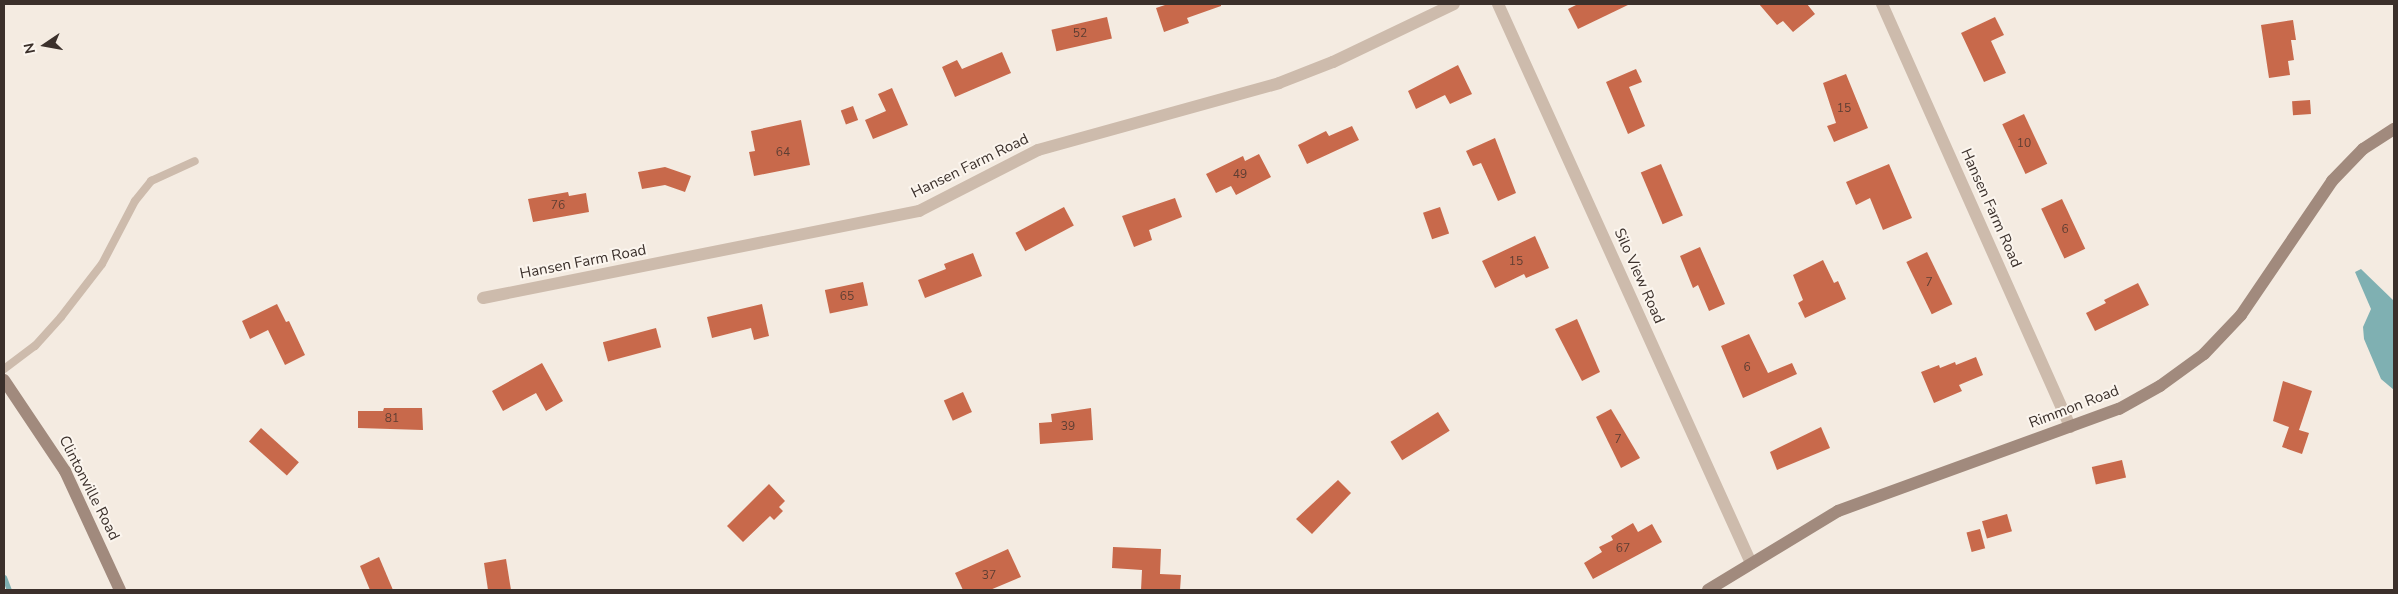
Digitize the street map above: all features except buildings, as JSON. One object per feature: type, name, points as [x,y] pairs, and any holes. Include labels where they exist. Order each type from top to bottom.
[{"type":"street","name":"Hansen Farm Road","points":[[483,298],[919,211],[1038,150],[1279,83],[1334,62],[1454,4]]},
{"type":"street","name":"Silo View Road","points":[[1498,4],[1751,562]]},
{"type":"street","name":"Hansen Farm Road","points":[[1882,4],[2070,426]]},
{"type":"street","name":"Rimmon Road","points":[[1708,590],[1751,562],[1838,511],[2119,409],[2160,386],[2204,354],[2241,315],[2332,182],[2363,149],[2394,129]]},
{"type":"street","name":"Clintonville Road","points":[[4,380],[65,471],[120,590]]},
{"type":"lane","points":[[4,369],[35,346],[102,264],[135,201],[151,182],[195,160]]},
{"type":"water","points":[[2361,269],[2394,301],[2394,390],[2381,379],[2364,339],[2363,327],[2371,309],[2355,272]]},
{"type":"waterway","points":[[4,577],[9,590]]}]
